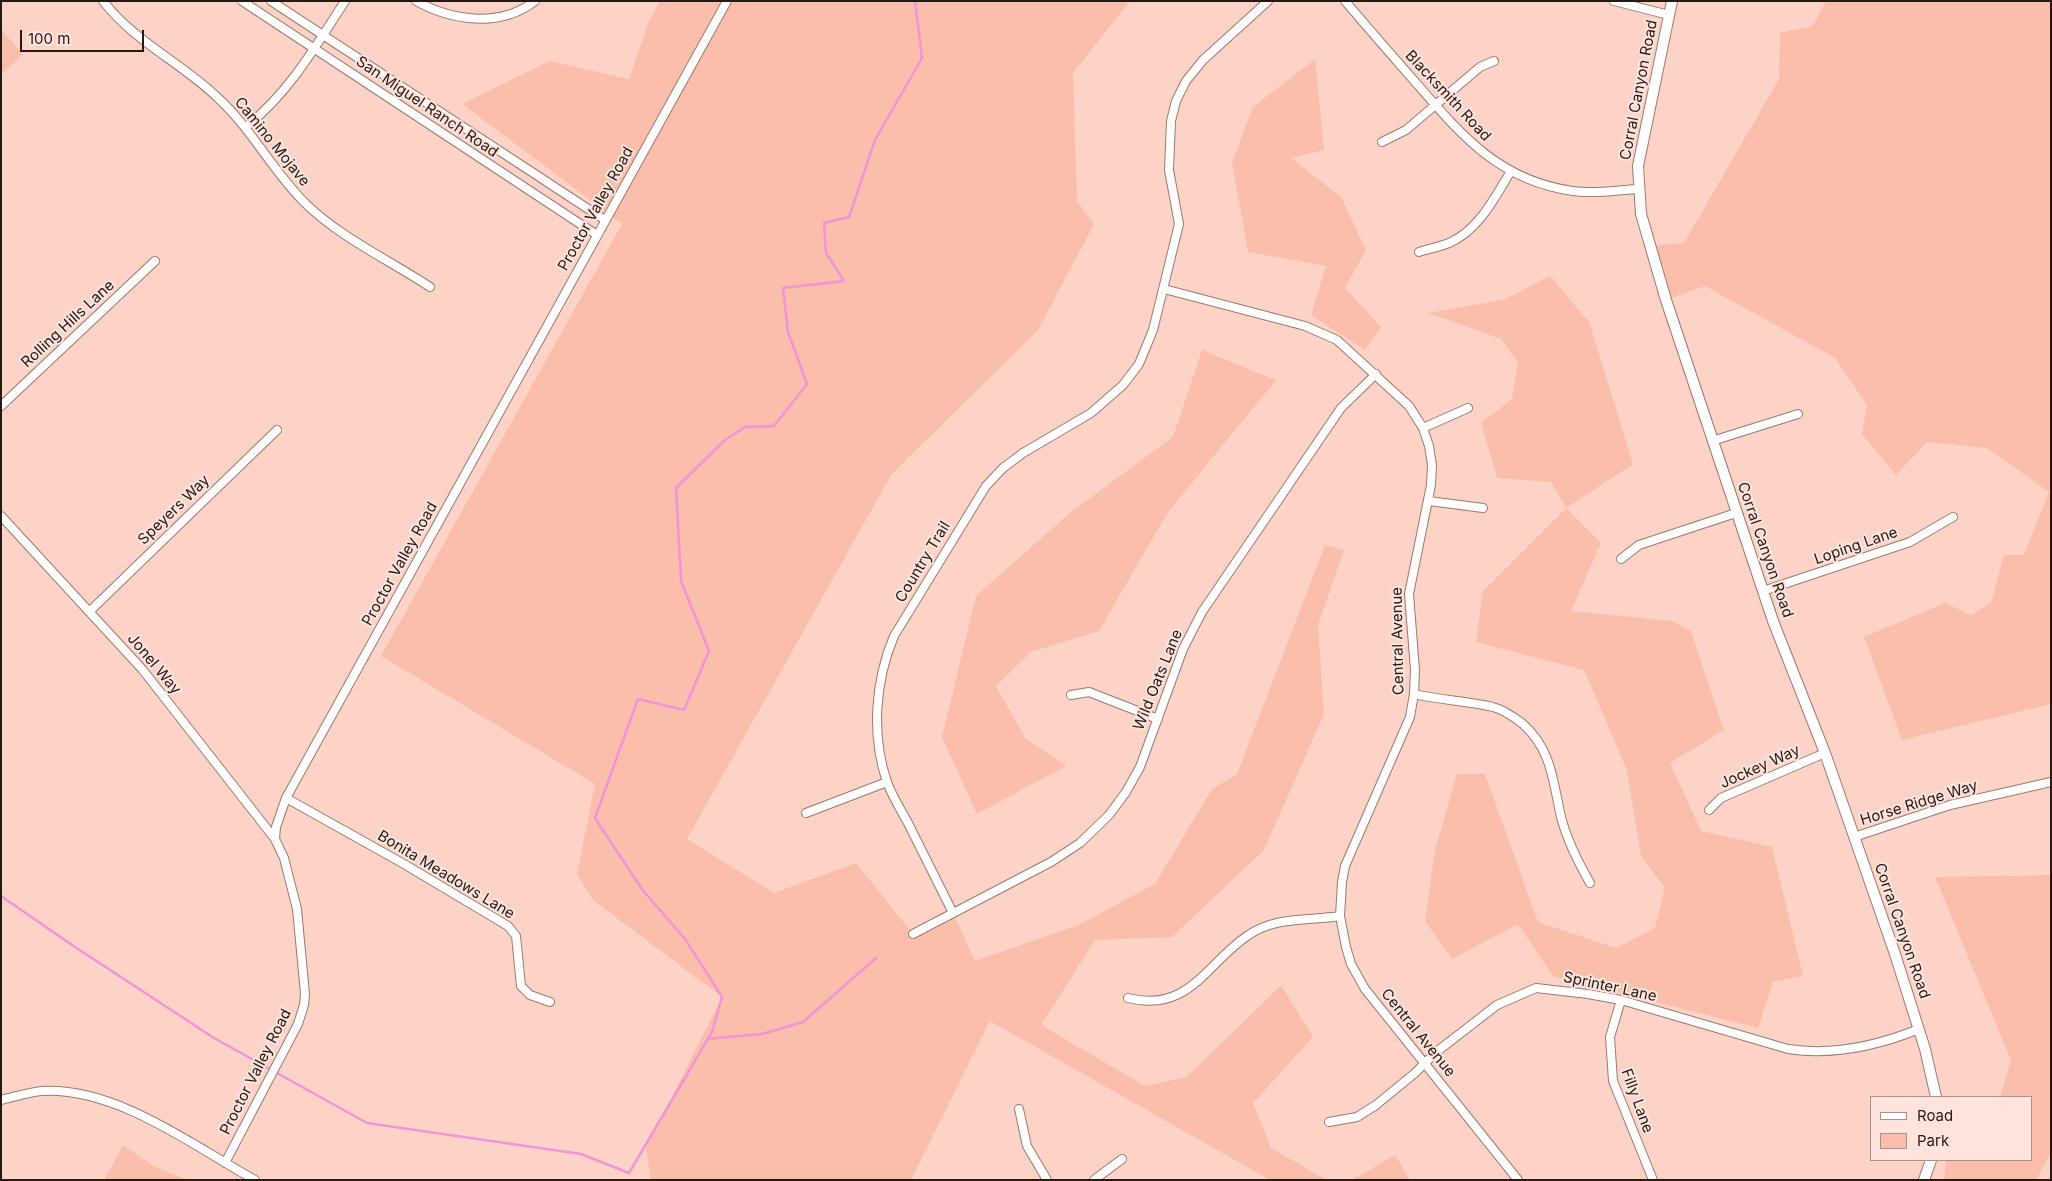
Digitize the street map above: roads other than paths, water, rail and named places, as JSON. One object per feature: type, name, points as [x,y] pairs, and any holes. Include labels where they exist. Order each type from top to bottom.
[{"type":"main road","name":"Corral Canyon Road","points":[[1672,1],[1642,136],[1638,166],[1638,188],[1648,242],[1762,591],[1825,753],[1919,1029],[1932,1073],[1936,1096]]},
{"type":"main road","points":[[1924,1180],[1931,1161]]},
{"type":"street","name":"Camino Mojave","points":[[103,1],[135,35],[213,93],[246,127],[292,189],[310,208],[344,233],[430,287]]},
{"type":"street","name":"San Miguel Ranch Road","points":[[242,1],[597,235]]},
{"type":"street","name":"San Miguel Ranch Road","points":[[271,1],[605,220]]},
{"type":"street","points":[[246,127],[270,108],[291,84],[345,1]]},
{"type":"street","points":[[416,1],[445,14],[486,19],[509,14],[535,1]]},
{"type":"street","name":"Proctor Valley Road","points":[[225,1164],[298,1024],[305,994],[296,908],[284,858],[275,839],[276,827],[286,798],[727,1]]},
{"type":"street","name":"Country Trail","points":[[953,913],[887,782],[878,739],[877,711],[883,669],[894,636],[986,486],[1003,468],[1023,453],[1091,413],[1132,375],[1153,330],[1179,219],[1169,170],[1171,121],[1176,101],[1186,81],[1203,60],[1268,1]]},
{"type":"street","name":"Blacksmith Road","points":[[1344,1],[1435,105],[1474,146],[1511,171],[1550,186],[1574,191],[1638,188]]},
{"type":"street","points":[[1614,1],[1669,14]]},
{"type":"street","points":[[1382,142],[1406,130],[1480,67],[1494,61]]},
{"type":"street","points":[[1419,252],[1449,243],[1472,227],[1489,208],[1511,171]]},
{"type":"street","name":"Rolling Hills Lane","points":[[1,406],[154,262]]},
{"type":"street","name":"Central Avenue","points":[[1164,289],[1322,332],[1344,344],[1376,374],[1409,406],[1423,428],[1430,446],[1432,466],[1429,501],[1409,594],[1415,670],[1414,694],[1405,729],[1345,866],[1340,916],[1346,947],[1359,980],[1376,1004],[1518,1180]]},
{"type":"street","name":"Wild Oats Lane","points":[[913,934],[1051,862],[1073,848],[1099,826],[1118,804],[1133,780],[1158,719],[1183,649],[1202,612],[1341,408],[1376,374]]},
{"type":"street","points":[[1423,428],[1468,408]]},
{"type":"street","points":[[1712,441],[1798,414]]},
{"type":"street","name":"Speyers Way","points":[[90,611],[277,430]]},
{"type":"street","points":[[1429,501],[1483,508]]},
{"type":"street","points":[[1620,559],[1639,545],[1736,513]]},
{"type":"street","name":"Jonel Way","points":[[1,516],[142,669],[275,839]]},
{"type":"street","name":"Loping Lane","points":[[1762,591],[1910,542],[1953,517]]},
{"type":"street","points":[[1071,695],[1088,692],[1158,719]]},
{"type":"street","points":[[1414,694],[1494,707],[1512,716],[1528,729],[1540,745],[1550,764],[1562,818],[1575,856],[1590,883]]},
{"type":"street","name":"Jockey Way","points":[[1709,810],[1721,798],[1825,753]]},
{"type":"street","points":[[806,812],[887,782]]},
{"type":"street","name":"Horse Ridge Way","points":[[1854,837],[1950,805],[2051,782]]},
{"type":"street","name":"Bonita Meadows Lane","points":[[286,798],[404,864],[508,926],[516,936],[521,986],[530,995],[550,1002]]},
{"type":"street","points":[[1128,998],[1146,1003],[1171,997],[1186,990],[1208,974],[1247,936],[1269,925],[1298,919],[1340,916]]},
{"type":"street","name":"Sprinter Lane","points":[[1330,1122],[1357,1118],[1497,1005],[1536,988],[1621,1000],[1788,1049],[1810,1052],[1853,1050],[1919,1029]]},
{"type":"street","name":"Filly Lane","points":[[1621,1000],[1610,1037],[1613,1081],[1653,1180]]},
{"type":"street","points":[[1,1100],[42,1091],[76,1093],[129,1109],[255,1180]]},
{"type":"street","points":[[1019,1109],[1027,1146],[1047,1180]]},
{"type":"street","points":[[1094,1180],[1122,1159]]},
{"type":"waterway","points":[[1,896],[214,1038],[367,1123],[581,1154],[629,1173],[712,1032],[722,997],[685,939],[641,888],[595,818],[638,699],[684,710],[709,651],[681,581],[676,488],[725,440],[745,427],[774,426],[807,384],[788,332],[783,288],[844,281],[826,253],[824,223],[849,217],[875,140],[922,58],[915,1]]},
{"type":"waterway","points":[[707,1039],[762,1034],[803,1022],[876,958]]}]
